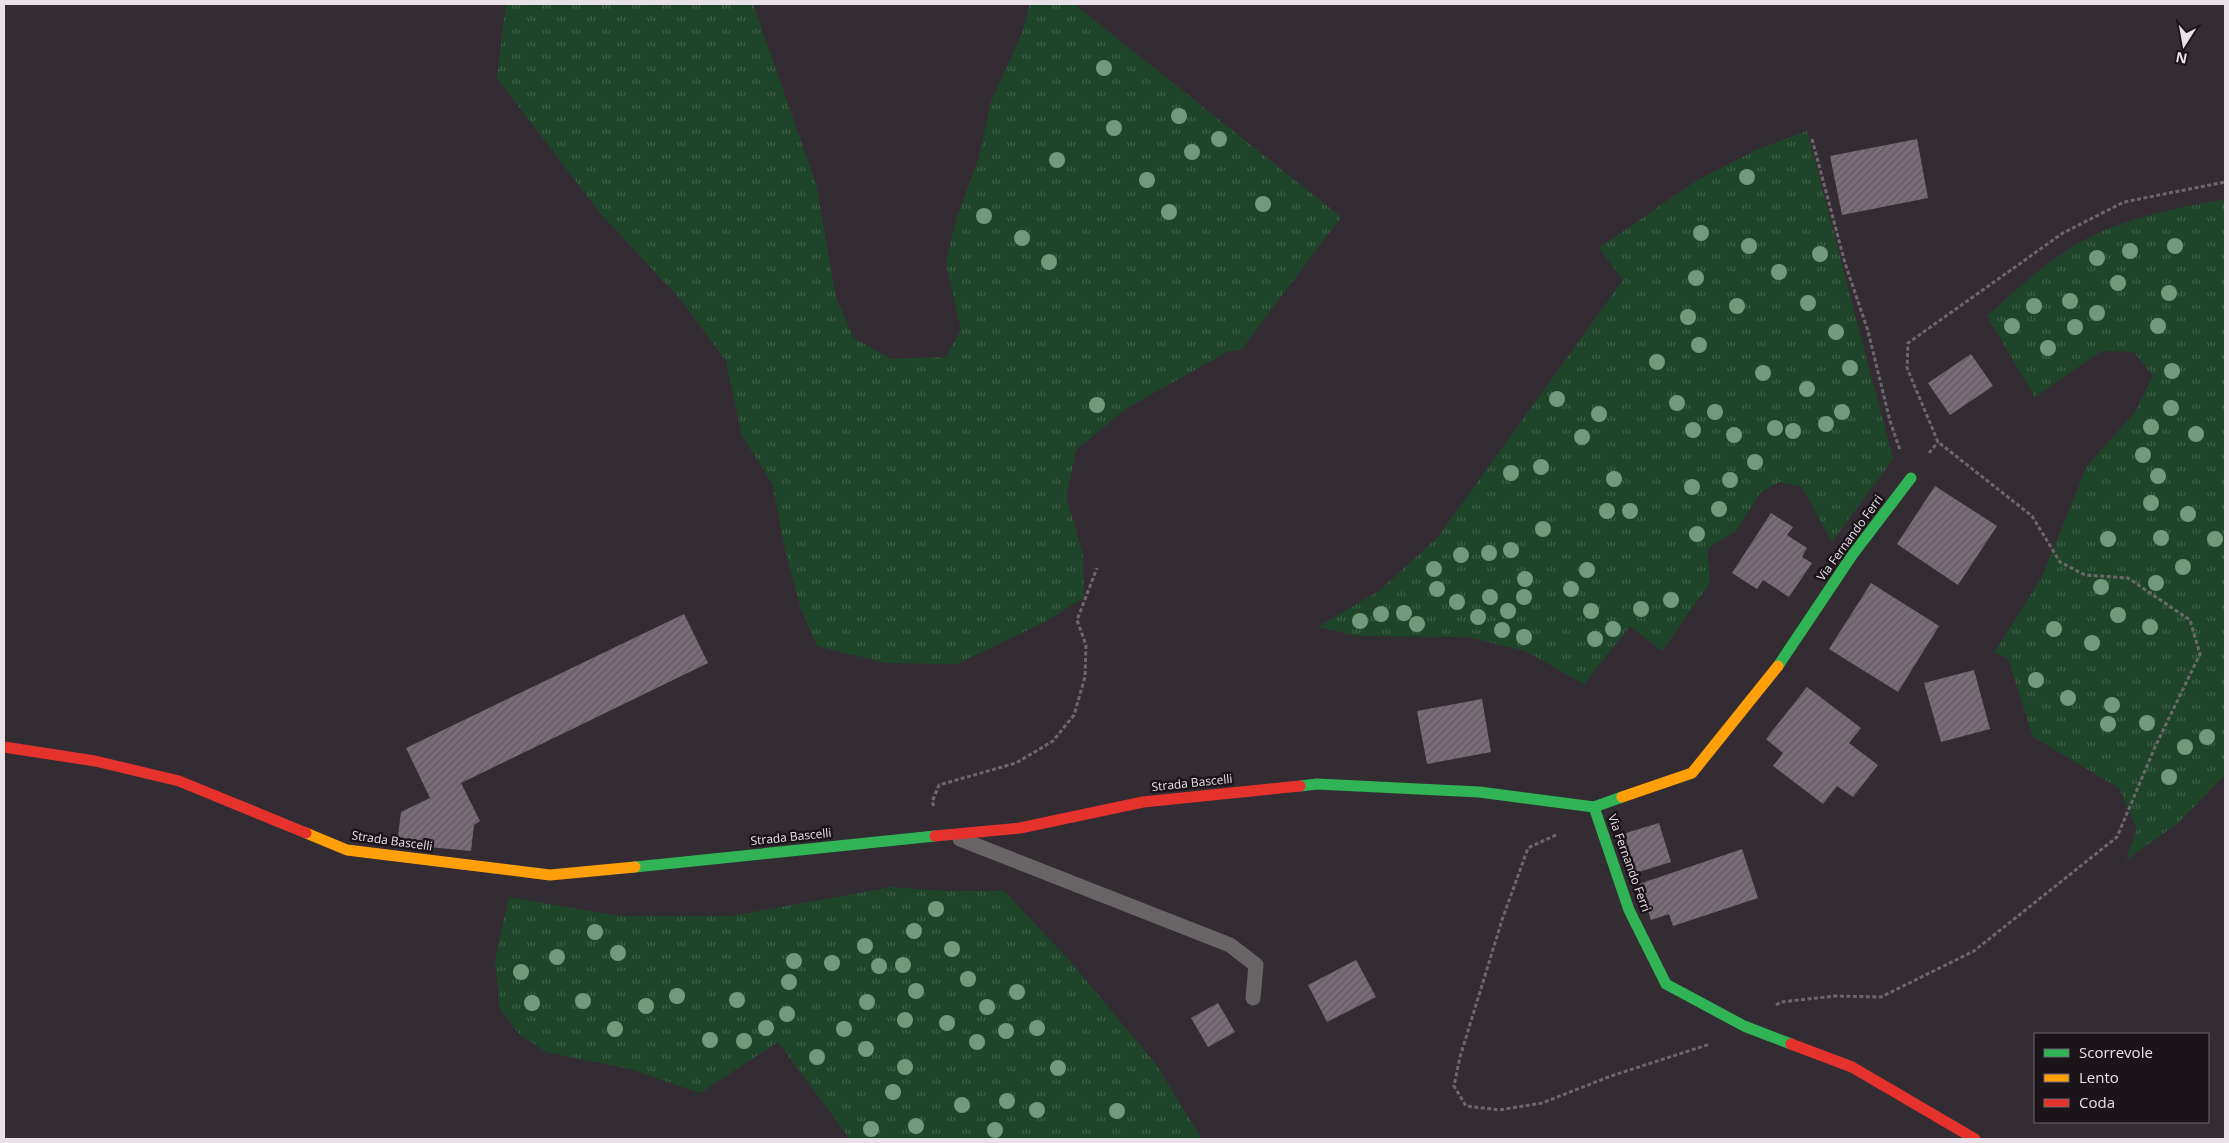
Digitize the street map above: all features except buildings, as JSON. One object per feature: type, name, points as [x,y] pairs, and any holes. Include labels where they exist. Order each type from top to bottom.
[{"type":"street","name":"Via Fernando Ferri","points":[[1911,478],[1853,554],[1774,672],[1692,772],[1596,811],[1629,910],[1666,984],[1744,1026],[1852,1067],[1975,1139]]},
{"type":"street","name":"Strada Bascelli","points":[[4,747],[95,761],[179,781],[347,850],[550,875],[1020,828],[1143,802],[1317,784],[1479,792],[1596,811]]},
{"type":"lane","points":[[950,835],[1230,945],[1256,965],[1253,998]]},
{"type":"path","points":[[1812,139],[1845,263],[1868,331],[1890,421],[1911,478]]},
{"type":"path","points":[[1596,811],[1528,848],[1502,920],[1460,1056],[1454,1086],[1466,1106],[1499,1110],[1542,1103],[1611,1076],[1706,1046],[1744,1026],[1781,1002],[1835,996],[1881,997],[1974,951],[2117,837],[2156,747],[2200,654],[2190,620],[2128,578],[2085,575],[2060,562],[2032,516],[1938,442],[1907,368],[1908,343],[2063,233],[2124,202],[2225,182]]},
{"type":"path","points":[[1911,478],[1938,442]]},
{"type":"path","points":[[950,835],[932,802],[939,785],[1016,763],[1052,741],[1074,715],[1085,677],[1086,646],[1077,620],[1097,568]]},
{"type":"green space","points":[[506,4],[753,4],[816,184],[836,298],[854,338],[891,359],[946,357],[961,330],[946,262],[957,217],[979,157],[991,102],[1022,33],[1030,4],[1074,4],[1341,217],[1241,350],[1229,351],[1127,408],[1076,450],[1066,497],[1083,554],[1084,597],[1047,621],[957,664],[886,663],[817,646],[801,609],[785,549],[772,483],[742,436],[726,361],[681,300],[600,213],[497,78]]},
{"type":"green space","points":[[1807,131],[1893,459],[1832,542],[1802,487],[1780,482],[1760,493],[1736,531],[1707,549],[1710,583],[1662,651],[1630,626],[1584,684],[1525,651],[1469,637],[1357,636],[1318,627],[1379,591],[1438,537],[1623,280],[1599,248],[1696,181],[1756,150]]},
{"type":"green space","points":[[2225,199],[2225,775],[2178,823],[2126,860],[2137,829],[2119,788],[2033,737],[2008,658],[1994,653],[2042,577],[2087,466],[2135,412],[2153,376],[2134,352],[2101,351],[2035,397],[1987,316],[2049,263],[2090,237],[2139,218]]},
{"type":"green space","points":[[892,887],[945,891],[1004,891],[1069,960],[1155,1063],[1202,1139],[850,1139],[778,1042],[700,1093],[630,1069],[546,1052],[520,1035],[500,1009],[495,960],[509,897],[619,916],[731,916]]},
{"type":"traffic: fast","points":[[1778,666],[1853,554],[1911,478]]},
{"type":"traffic: fast","points":[[1300,786],[1317,784],[1479,792],[1594,807],[1622,797]]},
{"type":"traffic: fast","points":[[1594,807],[1629,910],[1666,984],[1744,1026],[1791,1044]]},
{"type":"traffic: fast","points":[[635,867],[935,836]]},
{"type":"traffic: slow","points":[[1622,797],[1692,773],[1778,666]]},
{"type":"traffic: slow","points":[[306,833],[347,850],[550,875],[635,867]]},
{"type":"traffic: jam","points":[[4,747],[95,761],[179,781],[306,833]]},
{"type":"traffic: jam","points":[[935,836],[1020,828],[1143,802],[1300,786]]},
{"type":"traffic: jam","points":[[1791,1044],[1852,1067],[1975,1139]]}]
